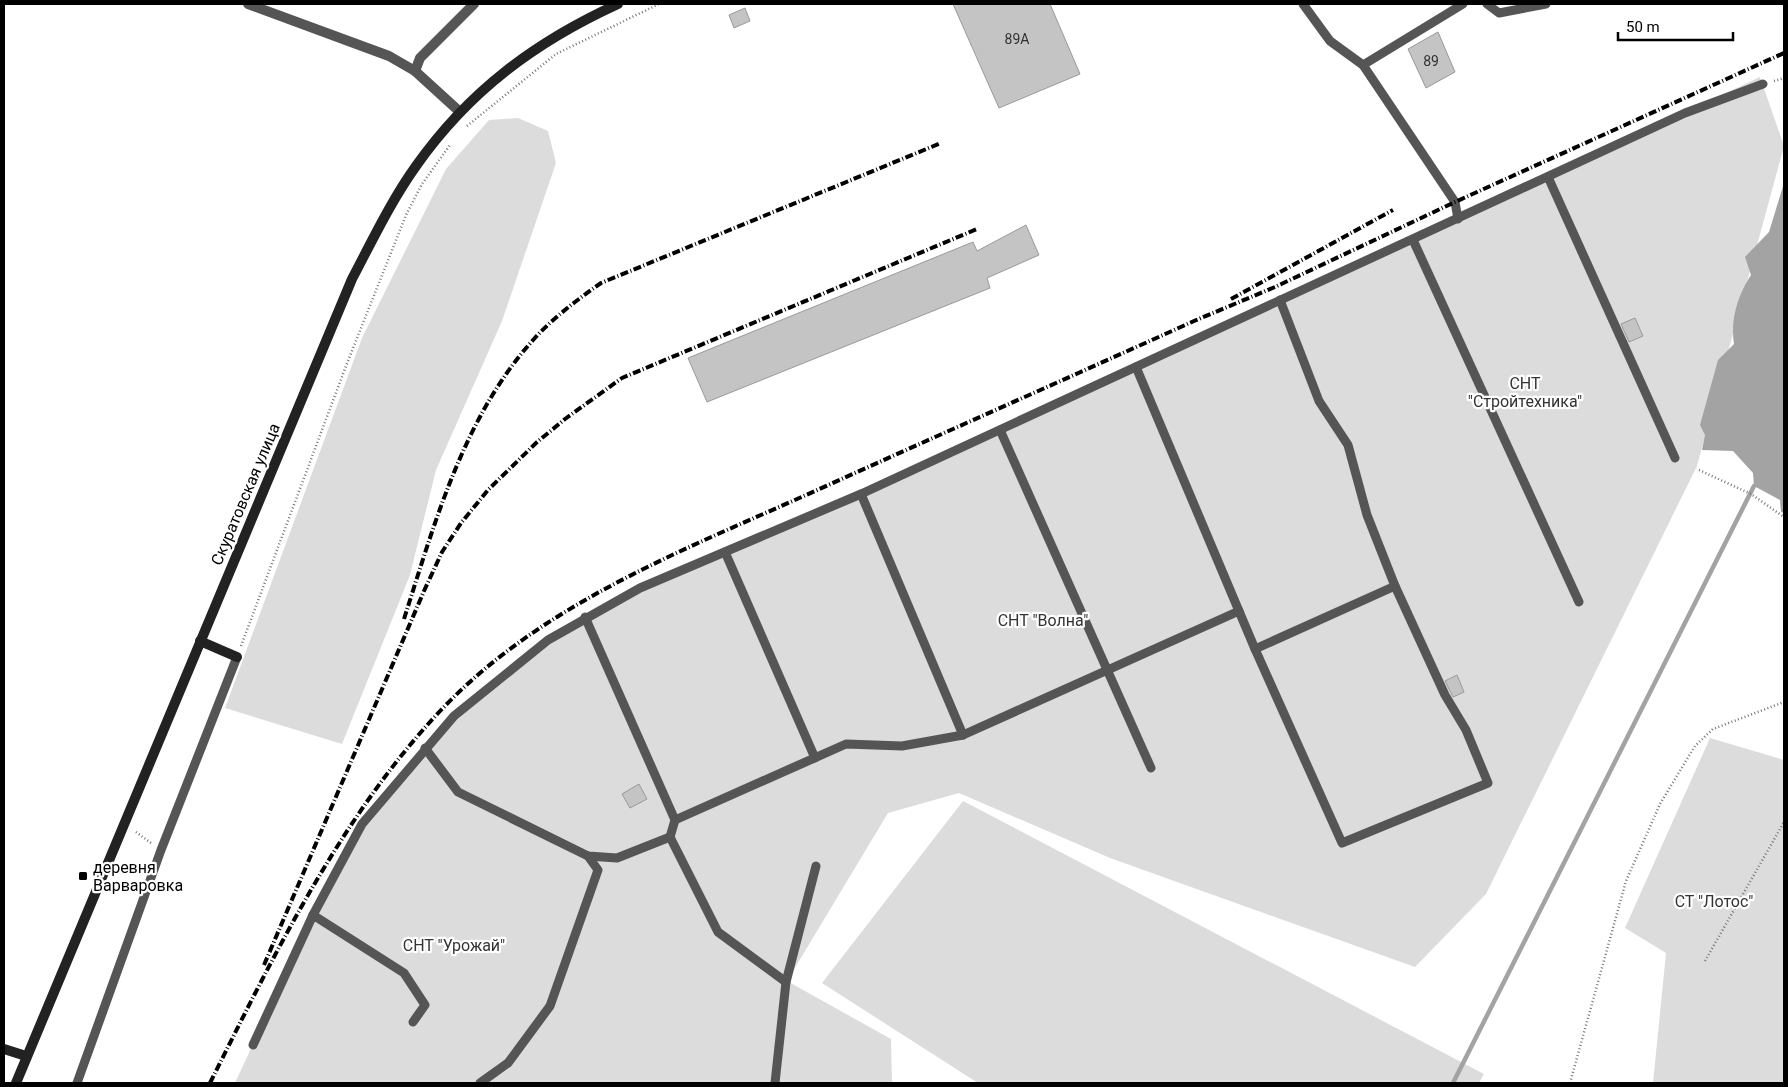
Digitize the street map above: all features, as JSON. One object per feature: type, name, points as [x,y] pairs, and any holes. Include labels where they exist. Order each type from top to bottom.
[{"type":"street","points":[[248,4],[389,56],[414,71],[460,112]]},
{"type":"street","points":[[414,71],[420,58],[474,4]]},
{"type":"street","name":"Скуратовская улица","points":[[16,1083],[352,279],[415,167],[460,112],[499,75],[540,45],[618,4]]},
{"type":"street","points":[[200,641],[238,657]]},
{"type":"street","points":[[4,1050],[26,1056]]},
{"type":"lane","points":[[1303,4],[1330,41],[1363,64],[1455,202],[1458,219]]},
{"type":"lane","points":[[1363,64],[1463,4]]},
{"type":"lane","points":[[1487,4],[1500,13],[1546,4]]},
{"type":"lane","points":[[253,1045],[313,915],[362,824],[454,716],[548,640],[585,617],[640,588],[861,494],[1685,113],[1762,84]]},
{"type":"lane","points":[[1548,177],[1675,458]]},
{"type":"lane","points":[[1413,240],[1579,602]]},
{"type":"lane","points":[[1136,367],[1255,649],[1342,843],[1488,784],[1466,730],[1445,695],[1396,586],[1367,514],[1348,445],[1320,401],[1280,300]]},
{"type":"lane","points":[[1000,430],[1151,768]]},
{"type":"lane","points":[[861,494],[964,735]]},
{"type":"lane","points":[[725,552],[815,758]]},
{"type":"lane","points":[[1255,649],[1396,586]]},
{"type":"lane","points":[[675,820],[846,744],[902,746],[964,735],[1239,611]]},
{"type":"lane","points":[[585,617],[675,820],[670,837],[718,932],[786,982]]},
{"type":"lane","points":[[77,1083],[161,850],[238,657]]},
{"type":"lane","points":[[425,748],[458,792],[588,856],[617,858],[670,837]]},
{"type":"lane","points":[[480,1083],[508,1063],[550,1006],[598,870],[588,856]]},
{"type":"lane","points":[[775,1083],[786,982],[816,866]]},
{"type":"lane","points":[[313,915],[404,974],[425,1005],[413,1022]]},
{"type":"path","points":[[465,128],[556,54],[659,4]]},
{"type":"path","points":[[238,657],[346,366],[406,215],[422,184],[453,140]]},
{"type":"path","points":[[1699,470],[1751,494],[1784,517]]},
{"type":"path","points":[[1570,1083],[1626,881],[1660,804],[1695,746],[1713,729],[1784,702]]},
{"type":"path","points":[[1705,961],[1784,822]]},
{"type":"path","points":[[136,832],[161,850]]},
{"type":"green space","points":[[1760,77],[1784,146],[1697,466],[1486,894],[1415,967],[1110,858],[959,793],[888,813],[787,981],[891,1039],[892,1083],[235,1083],[313,915],[362,824],[454,716],[585,617],[1458,219]]},
{"type":"green space","points":[[518,118],[548,131],[556,163],[502,321],[436,470],[410,575],[342,744],[225,708],[362,338],[446,169],[489,120]]},
{"type":"green space","name":"СТ \"Лотос\"","points":[[1710,738],[1784,760],[1784,1083],[1653,1083],[1666,953],[1625,928]]},
{"type":"green space","points":[[963,801],[1484,1074],[1479,1083],[978,1083],[822,983]]},
{"type":"shaded area","points":[[1784,183],[1784,513],[1781,512],[1780,500],[1754,486],[1753,473],[1733,451],[1702,450],[1705,435],[1700,425],[1718,360],[1734,344],[1734,316],[1742,291],[1751,275],[1745,257],[1769,232]]},
{"type":"building","points":[[953,4],[1050,4],[1080,74],[999,108]]},
{"type":"building","points":[[745,8],[750,21],[734,28],[729,15]]},
{"type":"building","points":[[1438,32],[1455,72],[1426,88],[1408,49]]},
{"type":"building","points":[[1026,225],[1039,255],[987,278],[990,288],[707,402],[688,358],[973,242],[977,251]]},
{"type":"building","points":[[1635,318],[1643,336],[1629,342],[1621,324]]},
{"type":"building","points":[[1457,675],[1464,692],[1453,697],[1445,681]]},
{"type":"building","points":[[639,784],[647,799],[630,808],[622,794]]},
{"type":"waterway","points":[[1453,1083],[1754,486]]},
{"type":"railway","points":[[210,1083],[259,985],[312,887],[373,794],[406,750],[442,709],[482,672],[524,639],[570,609],[617,582],[666,558],[1194,321],[1275,287],[1455,202],[1784,53]]},
{"type":"railway","points":[[404,619],[440,508],[470,436],[510,369],[534,339],[558,316],[601,283],[941,143]]},
{"type":"railway","points":[[1231,299],[1393,210]]},
{"type":"railway","points":[[264,965],[442,552],[461,523],[488,490],[536,443],[565,419],[622,378],[977,229]]},
{"type":"place","name":"деревня Варваровка","points":[[83,876]]},
{"type":"park label","name":"СНТ \"Стройтехника\"","points":[[1525,392]]},
{"type":"park label","name":"СНТ \"Волна\"","points":[[1043,620]]},
{"type":"park label","name":"СНТ \"Урожай\"","points":[[454,945]]}]
